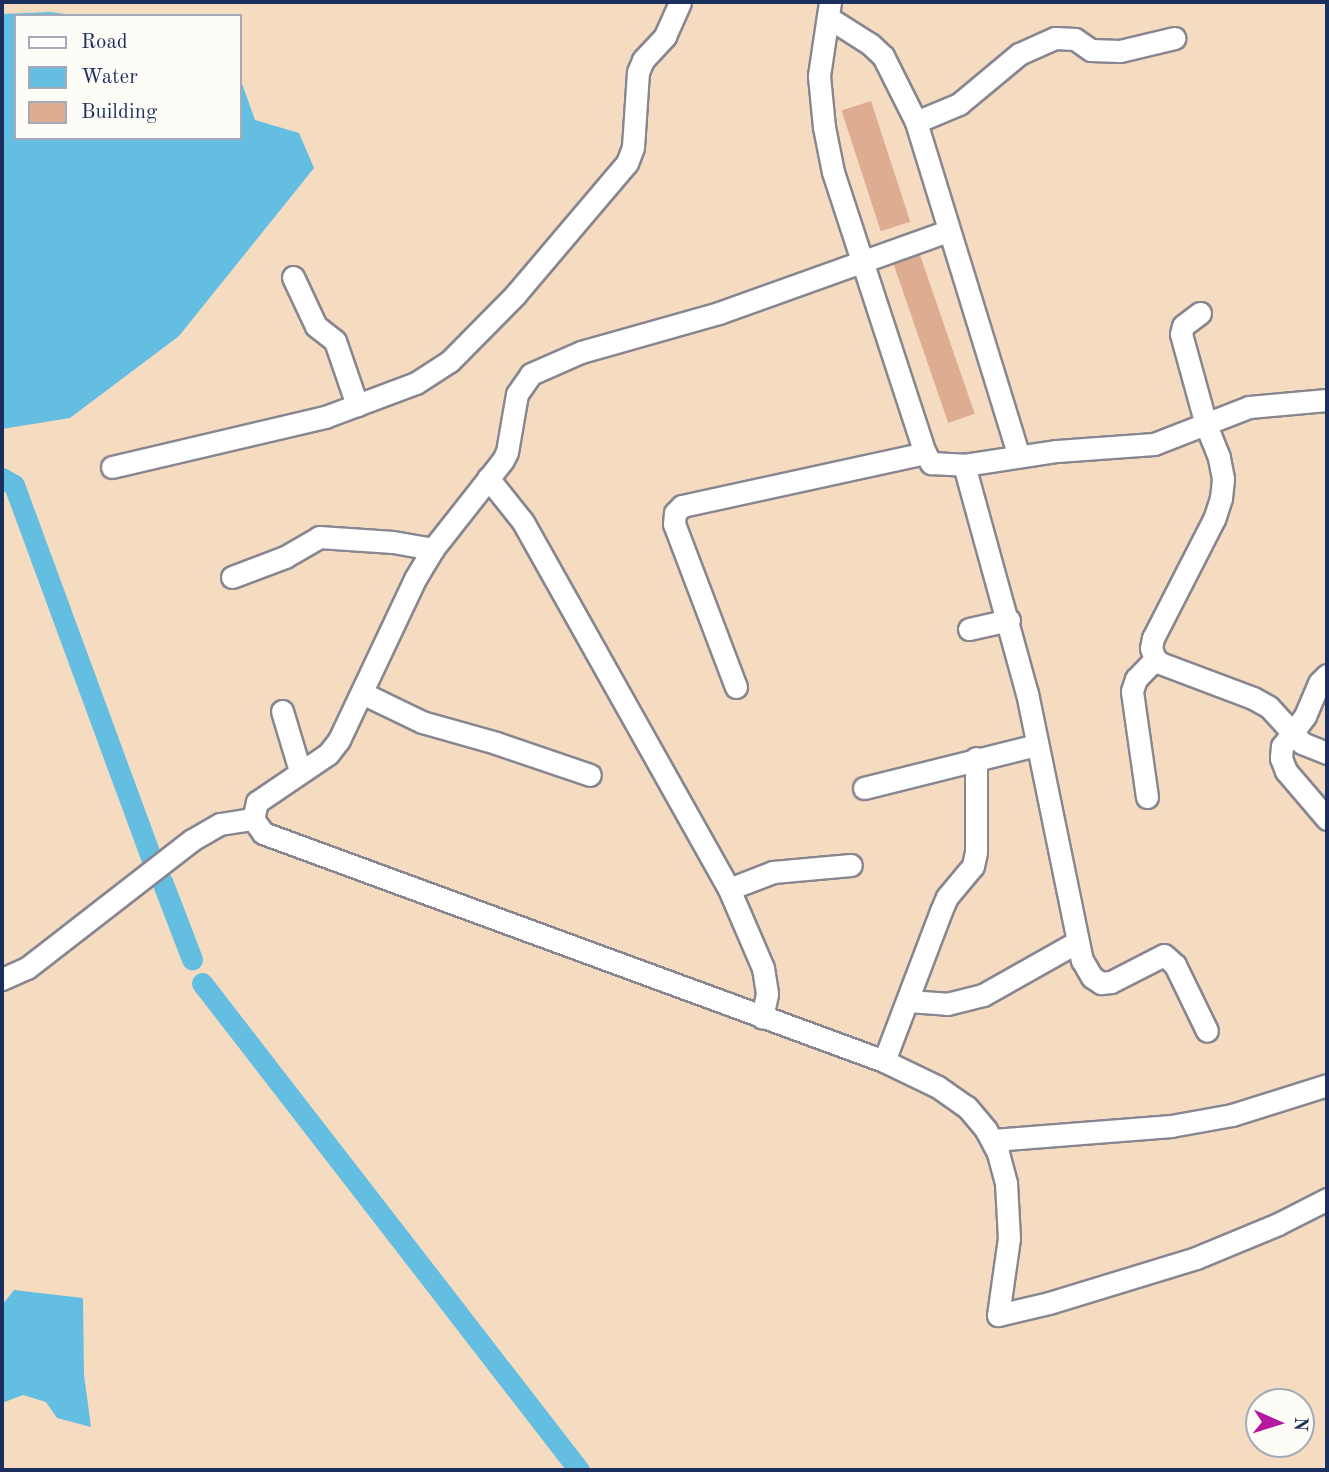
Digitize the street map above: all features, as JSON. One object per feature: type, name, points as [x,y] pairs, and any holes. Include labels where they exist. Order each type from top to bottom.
[{"type":"street","points":[[112,467],[325,417],[416,383],[450,361],[515,295],[614,182],[627,163],[633,147],[638,72],[643,60],[664,36],[680,2]]},
{"type":"street","points":[[1019,456],[916,122],[883,57],[829,10],[819,57],[824,127],[833,172],[925,453],[931,463],[941,466],[964,465],[1019,456],[1154,444],[1250,407],[1327,400]]},
{"type":"street","points":[[916,122],[959,104],[1019,54],[1055,38],[1075,39],[1091,50],[1120,51],[1174,38]]},
{"type":"street","points":[[253,819],[257,802],[328,754],[339,740],[396,616],[433,549],[507,452],[517,394],[531,374],[581,352],[719,313],[948,231]]},
{"type":"street","points":[[293,277],[316,326],[335,341],[357,405]]},
{"type":"street","points":[[1200,313],[1183,326],[1181,334],[1206,425],[1219,458],[1223,479],[1221,498],[1214,519],[1153,638],[1151,648],[1155,659],[1269,707],[1289,733],[1302,743],[1327,753]]},
{"type":"street","points":[[736,687],[674,524],[675,513],[682,506],[925,453]]},
{"type":"street","points":[[964,465],[1009,620],[1077,942],[1091,977],[1101,982],[1111,982],[1164,955],[1175,965],[1207,1031]]},
{"type":"street","points":[[488,478],[523,522],[729,888],[763,968],[766,994],[762,1017]]},
{"type":"street","points":[[232,576],[285,557],[319,537],[393,542],[433,549]]},
{"type":"street","points":[[969,629],[1009,620]]},
{"type":"street","points":[[1147,797],[1132,691],[1136,679],[1155,659]]},
{"type":"street","points":[[1327,675],[1320,683],[1305,716],[1289,733],[1282,746],[1286,771],[1327,820]]},
{"type":"street","points":[[362,693],[422,722],[496,743],[590,775]]},
{"type":"street","points":[[282,711],[300,771]]},
{"type":"street","points":[[864,788],[1037,745]]},
{"type":"street","points":[[884,1061],[944,904],[973,866],[976,852],[976,758]]},
{"type":"street","points":[[2,979],[27,968],[192,840],[220,824],[253,819]]},
{"type":"street","points":[[253,819],[264,833],[884,1061],[938,1087],[967,1107],[993,1140],[1006,1183],[1009,1238],[998,1315],[1049,1303],[1196,1258],[1278,1224],[1327,1199]]},
{"type":"street","points":[[729,888],[773,872],[851,865]]},
{"type":"street","points":[[908,1001],[947,1004],[983,995],[1077,942]]},
{"type":"street","points":[[993,1140],[1171,1126],[1232,1115],[1327,1085]]},
{"type":"water","points":[[50,12],[66,14],[14,14],[14,140],[242,140],[242,84],[255,120],[299,133],[314,168],[179,336],[70,418],[2,429],[2,14]]},
{"type":"water","points":[[14,1290],[83,1298],[84,1375],[91,1427],[57,1418],[46,1402],[23,1395],[2,1403],[2,1305]]},
{"type":"building","points":[[871,101],[910,222],[881,231],[842,111]]},
{"type":"building","points":[[920,255],[975,414],[948,423],[894,264]]},
{"type":"waterway","points":[[2,478],[14,485],[151,857]]},
{"type":"waterway","points":[[162,881],[192,959]]},
{"type":"waterway","points":[[202,983],[579,1470]]}]
